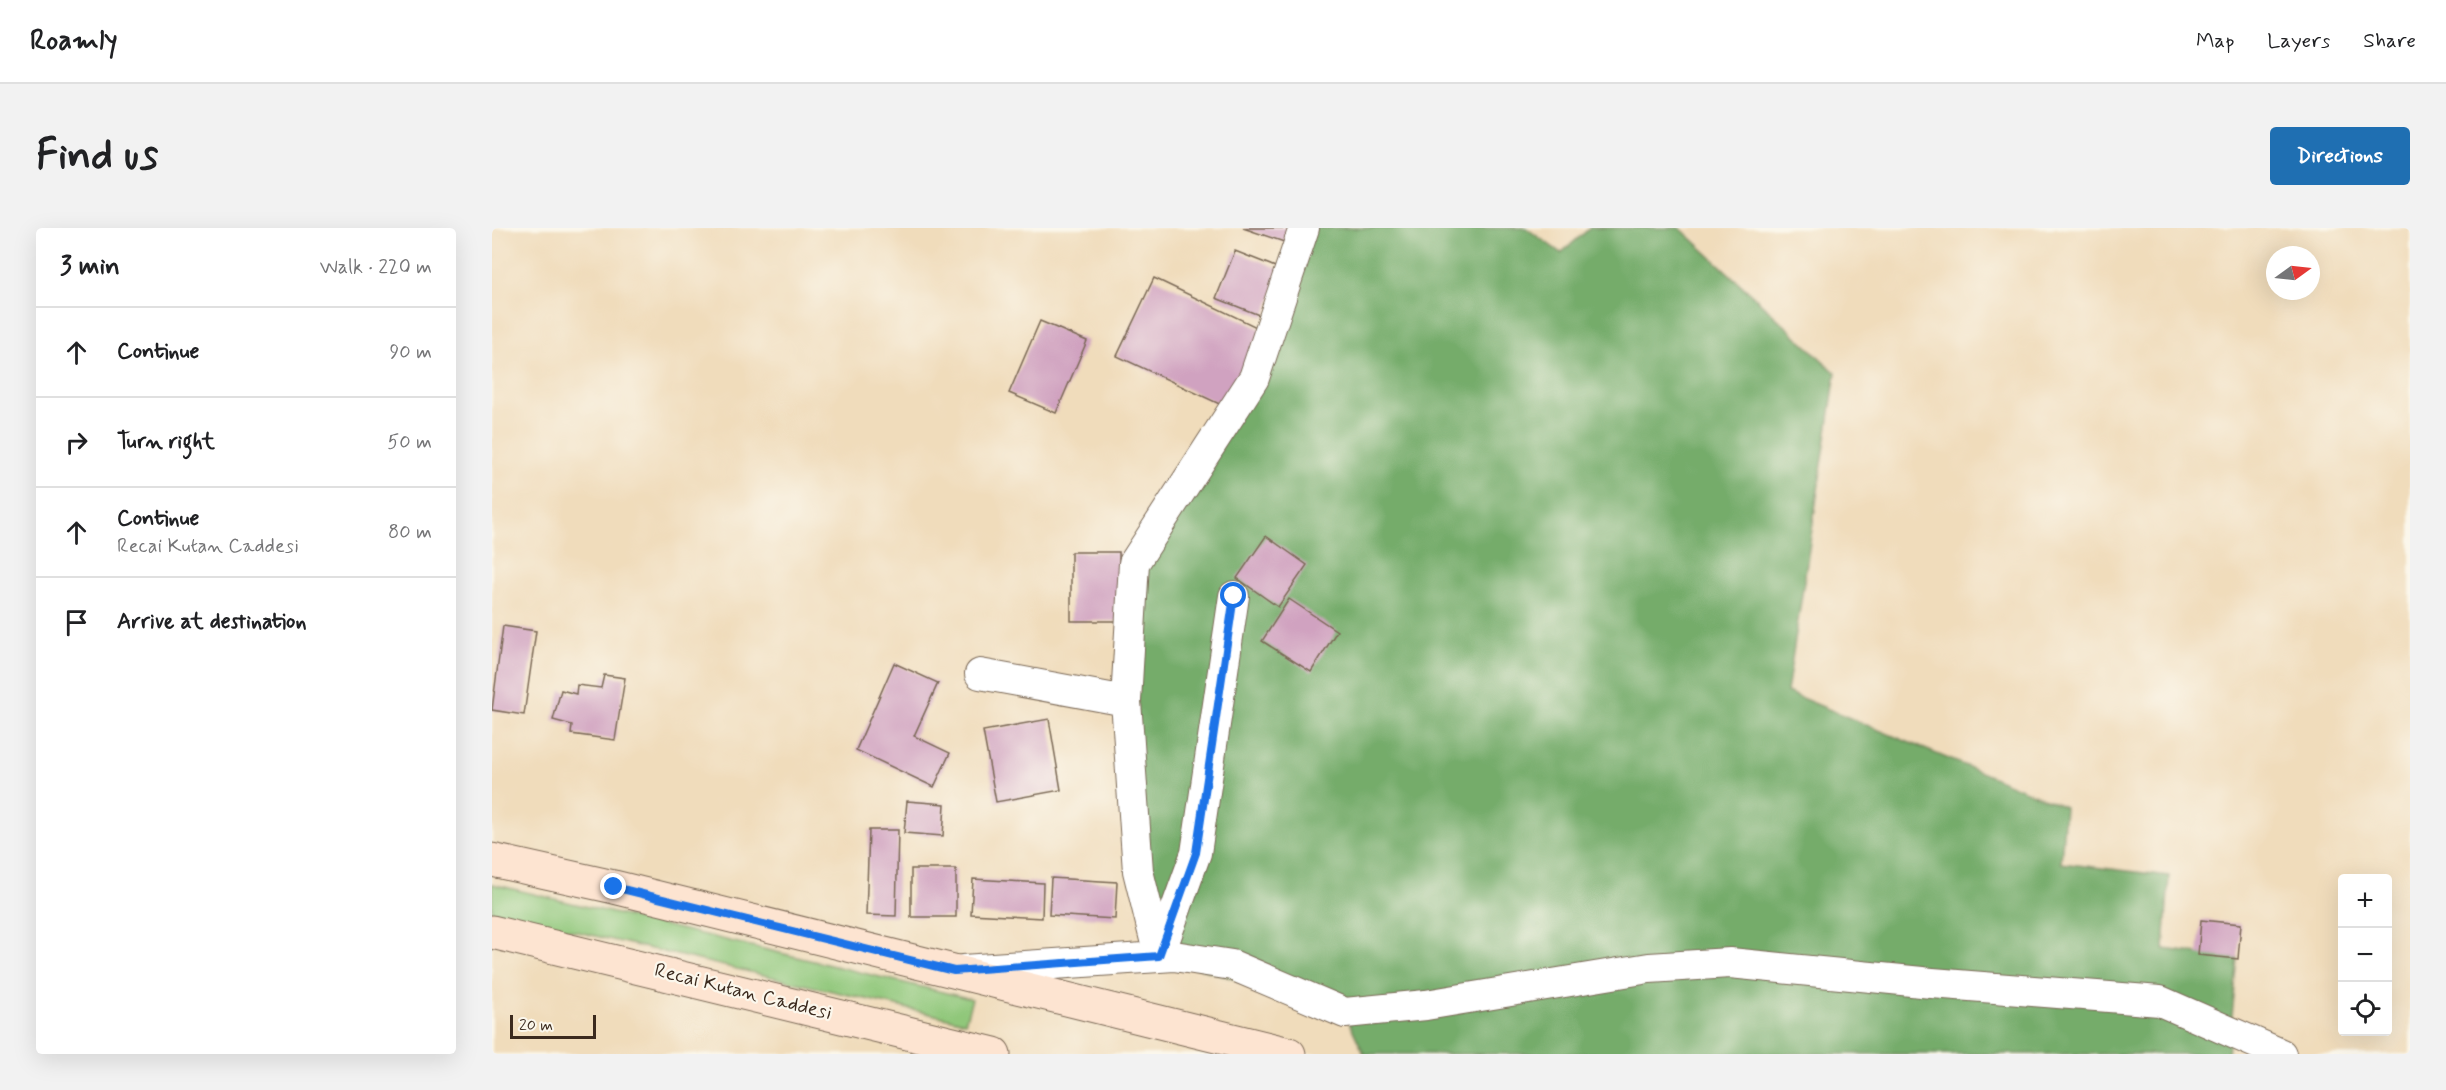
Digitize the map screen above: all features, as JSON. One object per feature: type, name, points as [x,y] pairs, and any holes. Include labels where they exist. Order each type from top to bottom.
[{"type":"main road","points":[[492,860],[626,890],[1288,1054]]},
{"type":"main road","name":"Recai Kutan Caddesi","points":[[492,932],[994,1054]]},
{"type":"street","points":[[1159,956],[1137,871],[1126,701],[1134,562],[1254,378],[1304,228]]},
{"type":"street","points":[[1159,956],[1196,853],[1234,596]]},
{"type":"street","points":[[980,674],[1126,701]]},
{"type":"street","points":[[954,971],[1174,956],[1232,965],[1345,1013],[1437,1003],[1649,968],[1730,963],[1932,983],[2160,1001],[2281,1054]]},
{"type":"green space","points":[[1304,228],[1526,228],[1561,253],[1590,228],[1680,228],[1836,373],[1787,692],[2065,807],[2061,863],[2169,876],[2164,949],[2238,959],[2228,1054],[1364,1054],[1345,1013],[1159,956],[1138,871],[1134,563],[1254,378]]},
{"type":"green space","points":[[492,884],[972,999],[965,1022],[492,912]]},
{"type":"building","points":[[1243,228],[1295,228],[1290,244]]},
{"type":"building","points":[[1235,251],[1283,270],[1264,317],[1216,298]]},
{"type":"building","points":[[1154,278],[1265,331],[1228,408],[1117,356]]},
{"type":"building","points":[[1040,321],[1087,341],[1056,413],[1009,393]]},
{"type":"building","points":[[1266,536],[1307,565],[1278,607],[1237,578]]},
{"type":"building","points":[[1071,552],[1119,552],[1120,621],[1071,621]]},
{"type":"building","points":[[1289,599],[1337,631],[1311,672],[1262,641]]},
{"type":"building","points":[[503,626],[536,631],[524,715],[492,710]]},
{"type":"building","points":[[894,663],[938,683],[914,736],[950,753],[934,787],[856,750]]},
{"type":"building","points":[[604,675],[625,678],[615,740],[571,734],[572,725],[553,720],[561,690],[576,694],[577,685],[601,688]]},
{"type":"building","points":[[1049,719],[1061,790],[996,802],[983,731]]},
{"type":"building","points":[[907,801],[945,804],[943,836],[904,833]]},
{"type":"building","points":[[869,830],[898,830],[896,916],[866,915]]},
{"type":"building","points":[[911,869],[956,869],[956,917],[911,917]]},
{"type":"building","points":[[1051,878],[1117,882],[1115,919],[1049,915]]},
{"type":"building","points":[[973,879],[1043,883],[1042,918],[971,914]]},
{"type":"building","points":[[2201,920],[2241,924],[2238,959],[2198,955]]},
{"type":"route","points":[[614,887],[954,971],[1159,956],[1196,853],[1234,596]]}]
